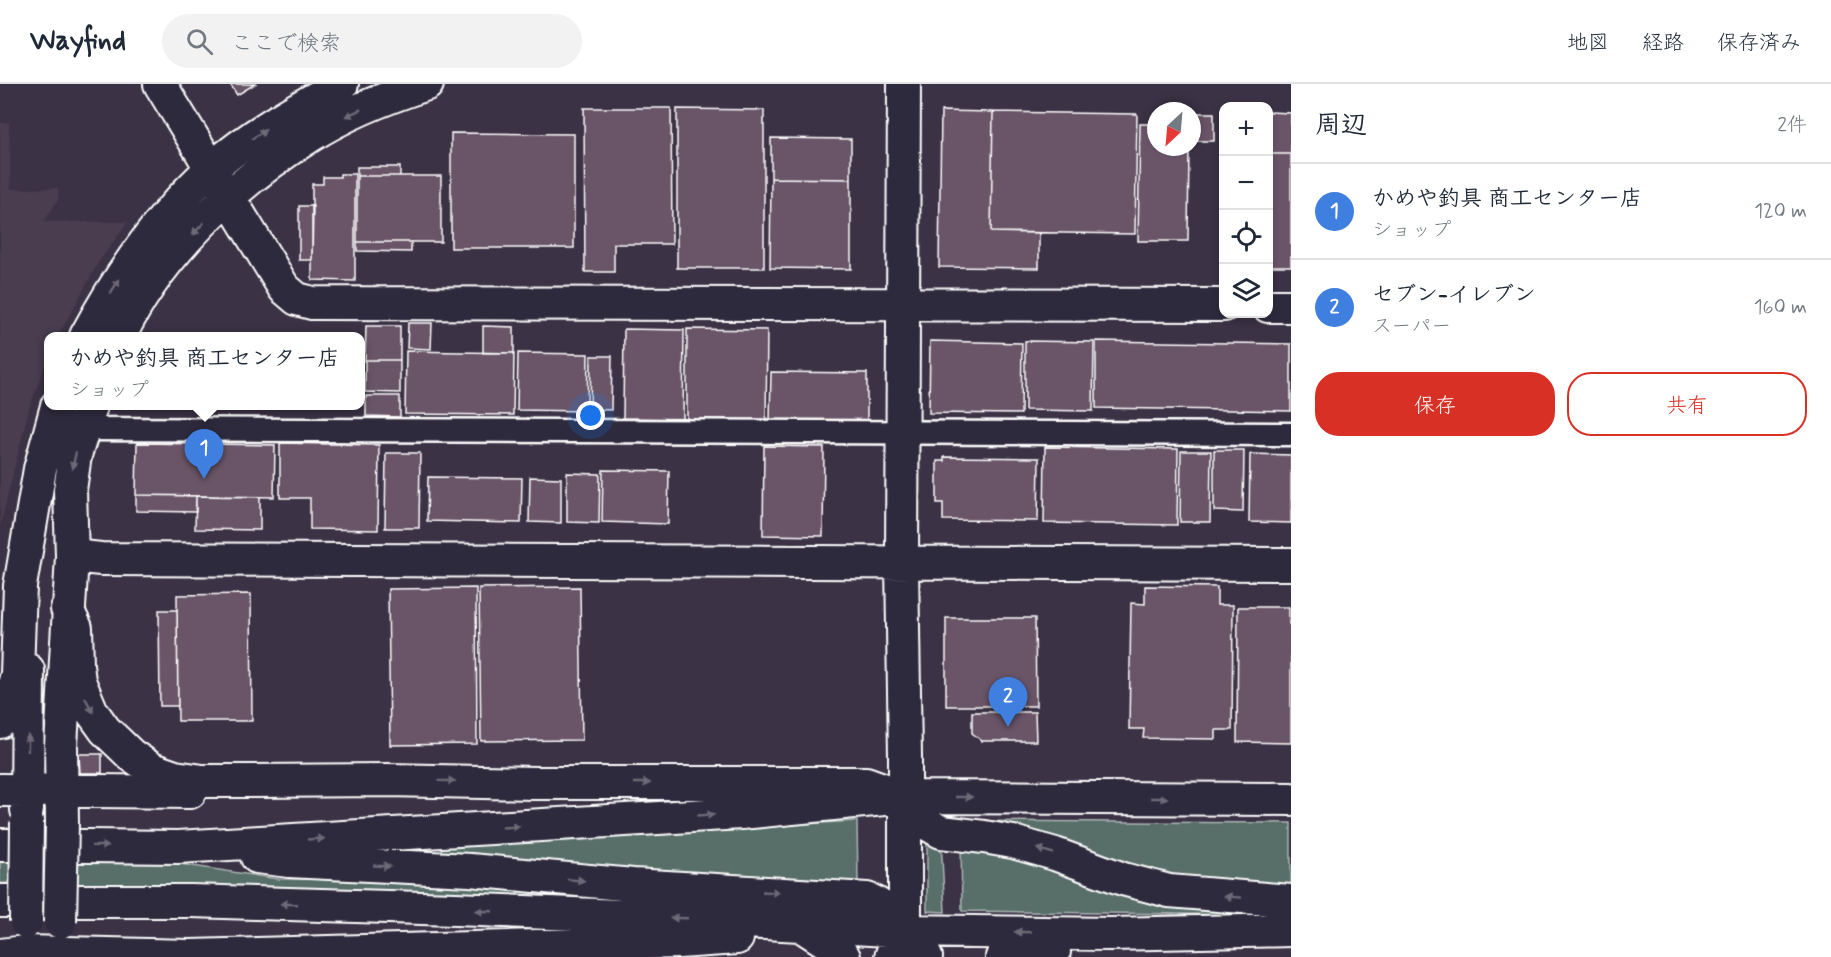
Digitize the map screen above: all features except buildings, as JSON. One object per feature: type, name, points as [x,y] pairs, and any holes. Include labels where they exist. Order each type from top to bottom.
[{"type":"street","points":[[160,84],[284,288],[297,299],[312,303],[1219,306]]},
{"type":"street","points":[[88,332],[138,250],[212,168],[280,120],[342,84]]},
{"type":"street","points":[[122,332],[166,263],[228,197],[310,136],[396,94],[427,84]]},
{"type":"street","points":[[898,944],[905,797],[902,563],[904,84]]},
{"type":"street","points":[[1273,306],[1291,306]]},
{"type":"street","points":[[0,722],[17,674],[20,586],[40,469],[56,410]]},
{"type":"street","points":[[59,944],[67,609],[72,556],[70,482],[75,455],[87,417],[902,433],[1291,434]]},
{"type":"street","points":[[29,538],[13,790],[27,822],[19,946],[59,944],[188,956],[680,942],[781,934],[802,925]]},
{"type":"street","points":[[72,556],[101,559],[1291,564]]},
{"type":"street","points":[[67,609],[76,628],[76,665],[87,703],[99,721],[122,747],[152,769],[176,777],[203,781],[866,783],[905,797],[922,821],[941,832],[1013,842],[1055,854],[1123,879],[1169,891],[1291,901]]},
{"type":"street","points":[[13,790],[199,792],[327,788],[388,780]]},
{"type":"street","points":[[0,846],[177,847],[741,813],[905,797],[1291,799]]},
{"type":"street","points":[[177,847],[289,861],[470,870],[633,885],[867,899],[880,906],[898,944]]},
{"type":"street","points":[[0,901],[251,903],[802,925],[898,944],[926,957]]},
{"type":"street","points":[[802,925],[830,944],[843,957]]},
{"type":"street","points":[[898,944],[1111,934],[1291,930]]},
{"type":"street","points":[[1002,957],[1012,954],[1078,948],[1291,937]]},
{"type":"shaded area","points":[[9,122],[11,189],[58,188],[58,200],[44,222],[128,222],[99,262],[60,332],[44,332],[44,369],[29,409],[0,527],[0,123]]},
{"type":"green space","points":[[857,821],[858,883],[647,872],[442,853],[440,845]]},
{"type":"green space","points":[[963,821],[1291,823],[1291,889],[1206,886]]},
{"type":"green space","points":[[927,841],[941,841],[945,912],[927,911]]},
{"type":"green space","points":[[961,843],[1258,905],[1258,915],[962,911]]},
{"type":"green space","points":[[0,860],[160,861],[278,879],[405,880],[496,884],[700,907],[350,891],[0,883]]},
{"type":"place","name":"かめや釣具 商工センター店","points":[[204,479]]},
{"type":"place","name":"セブン-イレブン","points":[[1008,727]]}]
